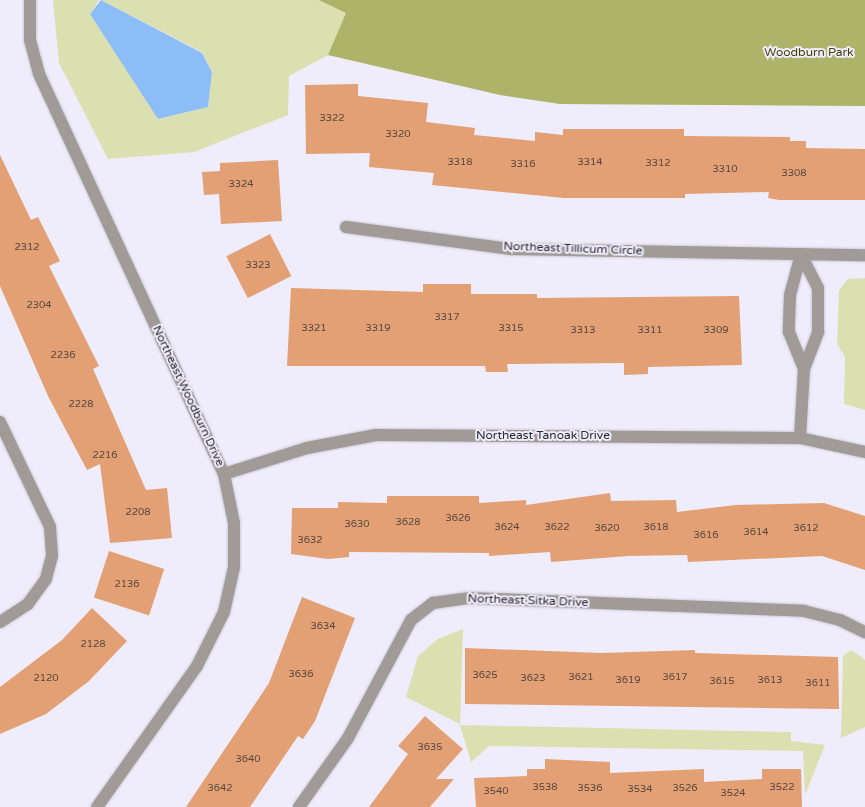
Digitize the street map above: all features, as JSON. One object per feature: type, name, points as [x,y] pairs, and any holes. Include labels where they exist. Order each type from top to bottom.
[{"type":"street","name":"Northeast Woodburn Drive","points":[[30,0],[30,40],[39,74],[224,474],[234,532],[234,568],[224,612],[197,666],[97,807]]},
{"type":"street","name":"Northeast Tillicum Circle","points":[[346,227],[510,249],[865,255]]},
{"type":"street","points":[[801,254],[790,295],[789,332],[804,369]]},
{"type":"street","points":[[800,438],[804,369],[818,332],[818,288],[801,254]]},
{"type":"street","points":[[0,422],[50,527],[52,556],[46,579],[28,604],[0,622]]},
{"type":"street","name":"Northeast Tanoak Drive","points":[[224,474],[307,448],[376,435],[800,438],[865,452]]},
{"type":"street","name":"Northeast Sitka Drive","points":[[299,807],[348,738],[411,620],[433,603],[470,598],[804,611],[840,620],[865,632]]},
{"type":"green space","name":"Woodburn Park","points":[[53,0],[99,0],[90,14],[159,119],[208,107],[212,72],[202,52],[101,0],[865,0],[865,106],[560,104],[328,55],[289,76],[288,115],[194,152],[108,159],[59,63]]},
{"type":"green space","name":"Woodburn Park","points":[[319,0],[865,0],[865,106],[560,104],[500,95],[328,55],[346,13]]},
{"type":"green space","points":[[865,278],[865,410],[844,404],[845,357],[837,344],[839,290],[848,279]]},
{"type":"green space","points":[[463,629],[460,724],[406,697],[418,656],[438,639]]},
{"type":"green space","points":[[851,650],[865,660],[865,727],[841,738],[843,656]]},
{"type":"green space","points":[[460,725],[791,732],[791,741],[825,745],[805,795],[803,751],[489,746],[471,762]]},
{"type":"water","points":[[101,0],[202,53],[212,72],[208,107],[158,119],[90,14]]},
{"type":"building","points":[[358,84],[358,96],[428,103],[426,122],[475,128],[474,135],[535,141],[535,132],[563,135],[563,129],[684,129],[684,136],[790,137],[790,141],[806,141],[806,148],[865,149],[865,200],[779,200],[768,198],[769,192],[685,194],[685,198],[564,198],[432,185],[434,173],[369,167],[370,153],[306,154],[305,85]]},
{"type":"building","points":[[0,155],[31,220],[38,217],[60,261],[49,266],[99,366],[93,369],[146,490],[167,488],[172,538],[110,543],[100,464],[87,470],[48,396],[0,286]]},
{"type":"building","points":[[278,160],[282,221],[221,224],[219,194],[204,195],[202,172],[220,171],[220,163]]},
{"type":"building","points":[[270,234],[291,276],[248,298],[226,256]]},
{"type":"building","points":[[423,284],[471,284],[471,294],[537,294],[537,298],[739,296],[742,365],[648,367],[648,374],[624,375],[624,363],[507,364],[508,372],[486,372],[485,366],[287,366],[291,288],[423,292]]},
{"type":"building","points":[[610,493],[611,501],[676,500],[677,512],[736,505],[824,503],[865,516],[865,570],[822,556],[688,562],[687,555],[628,556],[551,562],[550,552],[489,556],[489,553],[349,552],[349,557],[328,559],[291,554],[292,508],[338,508],[338,502],[387,503],[387,496],[479,496],[479,503],[526,500],[526,505]]},
{"type":"building","points":[[109,551],[164,569],[149,616],[94,598]]},
{"type":"building","points":[[302,597],[355,618],[315,721],[303,739],[298,736],[250,807],[186,807],[269,683]]},
{"type":"building","points":[[92,608],[127,641],[89,681],[46,714],[0,734],[0,687],[62,640]]},
{"type":"building","points":[[465,648],[601,653],[695,650],[695,653],[838,657],[839,709],[465,704]]},
{"type":"building","points":[[425,716],[463,749],[436,779],[454,779],[430,807],[369,807],[408,754],[398,746]]},
{"type":"building","points":[[545,759],[610,762],[610,773],[704,769],[704,782],[762,779],[762,769],[801,769],[802,807],[476,807],[474,778],[527,776],[527,769],[545,769]]}]
